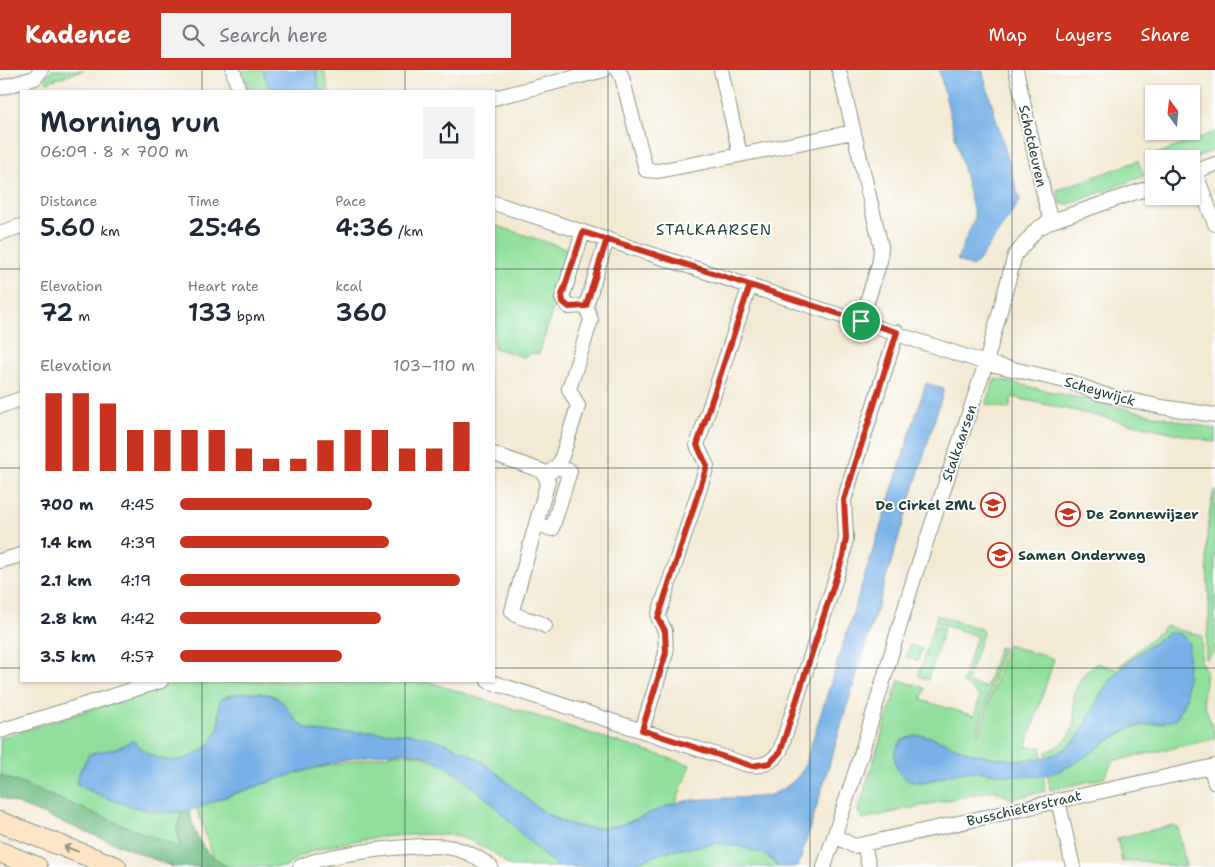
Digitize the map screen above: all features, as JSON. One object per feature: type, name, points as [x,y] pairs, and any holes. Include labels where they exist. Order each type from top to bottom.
[{"type":"main road","points":[[0,822],[116,867]]},
{"type":"main road","points":[[0,852],[37,867]]},
{"type":"street","points":[[0,88],[35,78],[41,70]]},
{"type":"street","points":[[233,70],[239,90]]},
{"type":"street","points":[[495,98],[604,70]]},
{"type":"street","points":[[618,70],[622,77],[646,170],[658,171],[853,132]]},
{"type":"street","points":[[721,70],[740,155]]},
{"type":"street","points":[[839,70],[881,246],[880,261],[861,321]]},
{"type":"street","name":"Schotdeuren","points":[[1016,70],[1045,200],[1052,221]]},
{"type":"street","points":[[1200,169],[1215,164]]},
{"type":"street","name":"Stalkaarsen","points":[[824,867],[914,578],[986,362],[1014,255],[1037,229],[1052,221],[1145,189]]},
{"type":"street","points":[[1200,189],[1215,224]]},
{"type":"street","name":"Scheywijck","points":[[495,203],[986,362],[1070,382],[1102,394],[1162,408],[1215,416]]},
{"type":"street","points":[[0,233],[20,226]]},
{"type":"street","points":[[583,232],[562,298],[569,307],[586,306]]},
{"type":"street","points":[[544,626],[541,623],[517,616],[512,611],[552,471],[578,406],[569,389],[591,320],[586,306],[607,239]]},
{"type":"street","points":[[642,730],[666,653],[665,631],[658,618],[707,466],[697,445],[750,285]]},
{"type":"street","points":[[491,682],[752,766],[770,763],[780,752],[843,556],[846,538],[844,500],[897,332]]},
{"type":"street","points":[[0,406],[20,399]]},
{"type":"street","points":[[495,454],[536,468],[552,471],[570,471],[552,529],[537,524]]},
{"type":"street","points":[[0,561],[20,558]]},
{"type":"street","points":[[0,731],[158,682]]},
{"type":"street","points":[[1213,766],[1215,783]]},
{"type":"street","name":"Busschieterstraat","points":[[835,836],[854,846],[1213,766]]},
{"type":"street","points":[[1058,800],[1073,867]]},
{"type":"street","points":[[864,844],[869,867]]},
{"type":"street","points":[[300,867],[312,862],[333,862],[397,847],[445,846],[473,855],[491,867]]},
{"type":"green space","points":[[51,70],[84,70],[47,82],[44,79]]},
{"type":"green space","points":[[243,70],[263,70],[270,90],[249,90]]},
{"type":"green space","points":[[316,70],[324,70],[329,90],[319,90]]},
{"type":"green space","points":[[1215,132],[1215,150],[1200,156],[1200,150],[1167,150],[1194,140],[1200,140],[1200,138]]},
{"type":"green space","points":[[1138,161],[1144,176],[1066,205],[1060,203],[1057,190]]},
{"type":"green space","points":[[495,225],[571,250],[539,354],[531,353],[524,357],[495,348]]},
{"type":"green space","points":[[995,379],[1215,429],[1215,442],[1012,397],[1009,409],[986,404]]},
{"type":"green space","points":[[1215,489],[1215,651],[1206,660],[1209,608],[1207,531]]},
{"type":"green space","points":[[937,615],[981,629],[983,633],[970,673],[965,671],[977,636],[935,622]]},
{"type":"green space","points":[[934,625],[944,628],[928,680],[918,676]]},
{"type":"green space","points":[[1166,626],[1202,636],[1201,662],[1206,671],[1203,700],[1215,734],[1214,739],[1113,761],[1104,778],[1050,790],[1048,774],[1131,728],[1163,723],[1179,714],[1186,698],[1168,633],[1138,654],[1117,672],[1103,690],[1079,734],[1061,751],[1047,757],[1046,752],[1062,743],[1070,734],[1073,723],[1076,687],[1083,675],[1097,663],[1116,669]]},
{"type":"green space","points":[[910,645],[922,649],[918,661],[906,657]]},
{"type":"green space","points":[[1007,645],[1054,659],[1026,747],[1041,747],[1042,758],[1015,760],[988,757],[963,751],[940,740],[917,735],[901,741],[895,755],[896,762],[904,776],[919,782],[960,772],[1043,775],[1045,791],[1011,799],[993,790],[863,819],[858,811],[899,680],[925,688],[921,700],[974,716],[980,696],[962,683],[964,676],[969,677],[967,682],[986,688],[999,647],[1003,648],[977,732],[979,733]]},
{"type":"green space","points":[[180,682],[429,682],[690,765],[676,803],[620,825],[596,828],[583,827],[569,824],[546,813],[535,806],[482,761],[457,749],[405,734],[337,734],[316,731],[308,729],[299,723],[276,697],[248,693],[232,695],[221,700],[218,729],[211,742],[202,751],[191,757],[179,760],[166,760],[143,750],[133,740],[118,748],[89,754],[78,775],[76,784],[102,796],[141,807],[182,813],[177,827],[181,849],[0,775],[0,738]]},
{"type":"green space","points":[[395,754],[419,755],[445,766],[486,798],[558,867],[512,867],[494,853],[463,838],[443,835],[421,835],[368,839],[341,844],[317,850],[298,858],[287,867],[217,867],[196,807],[304,770]]},
{"type":"green space","points":[[0,775],[180,848],[177,827],[182,813],[189,809],[194,829],[205,849],[228,867],[173,867],[0,797]]},
{"type":"green space","points":[[1173,825],[1178,828],[1186,867],[1140,861],[1122,862],[1117,838]]},
{"type":"green space","points":[[719,843],[759,852],[773,861],[777,867],[627,867],[664,852]]},
{"type":"water","points":[[263,70],[316,70],[319,90],[270,90]]},
{"type":"water","points":[[939,70],[982,70],[1020,201],[978,262],[972,267],[957,260],[975,217]]},
{"type":"water","points":[[926,383],[944,389],[798,867],[777,867],[774,861],[765,855],[741,847],[719,843],[664,852],[627,867],[558,867],[463,778],[425,756],[406,753],[355,758],[325,765],[268,782],[181,812],[168,813],[141,809],[113,801],[76,784],[78,775],[89,754],[118,748],[133,740],[142,750],[154,757],[178,760],[191,757],[202,751],[218,729],[221,699],[237,694],[255,693],[272,696],[279,700],[301,725],[313,731],[397,733],[432,738],[443,742],[463,751],[490,768],[543,812],[558,820],[576,826],[607,828],[633,821],[685,801],[758,797],[774,794],[793,781],[804,767]]},
{"type":"water","points":[[1168,633],[1180,633],[1189,643],[1186,698],[1176,719],[1128,729],[1081,760],[1061,770],[1039,776],[1028,777],[982,772],[960,772],[917,782],[906,778],[897,768],[894,757],[898,746],[909,737],[918,735],[936,739],[972,753],[1010,760],[1032,760],[1050,756],[1064,750],[1074,742],[1082,731],[1101,694],[1122,667]]},
{"type":"place","name":"De Cirkel ZML","points":[[993,505]]},
{"type":"place","name":"De Zonnewijzer","points":[[1068,514]]},
{"type":"place","name":"Samen Onderweg","points":[[1000,555]]},
{"type":"district","name":"STALKAARSEN","points":[[714,230]]},
{"type":"route","points":[[861,321],[774,293],[607,239],[586,306],[579,308],[569,307],[563,302],[562,295],[583,232],[607,239],[750,285],[697,445],[707,466],[658,618],[665,631],[667,646],[665,658],[642,730],[752,766],[770,763],[780,752],[845,549],[844,500],[897,332],[861,321]]}]
